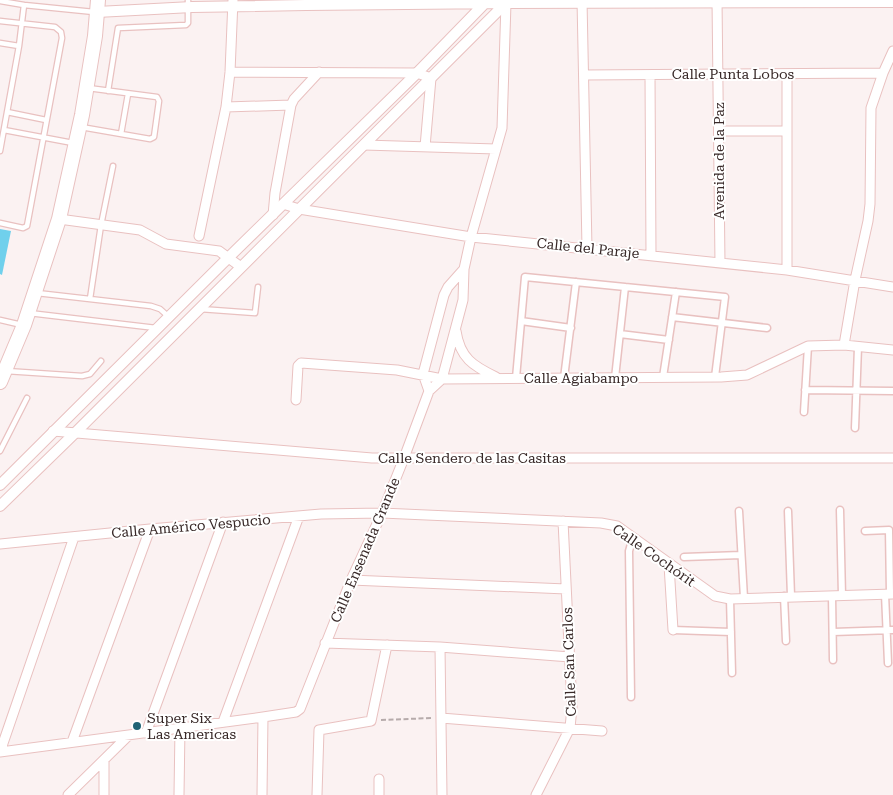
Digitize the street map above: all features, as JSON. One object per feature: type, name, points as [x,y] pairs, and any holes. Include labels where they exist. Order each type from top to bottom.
[{"type":"main road","points":[[2,377],[26,319],[59,220],[80,127],[98,6]]},
{"type":"street","points":[[98,6],[507,1],[893,2]]},
{"type":"street","points":[[0,506],[507,1]]},
{"type":"street","points":[[442,379],[463,300],[464,269],[471,236],[503,119],[507,1]]},
{"type":"street","points":[[0,484],[417,73],[486,2]]},
{"type":"street","points":[[582,2],[587,248]]},
{"type":"street","name":"Avenida de la Paz","points":[[717,2],[720,262]]},
{"type":"street","points":[[199,236],[226,107],[230,72],[233,3]]},
{"type":"street","points":[[844,345],[870,204],[871,108],[893,51]]},
{"type":"street","points":[[230,72],[417,73],[431,78]]},
{"type":"street","points":[[273,214],[291,105],[294,99],[319,72]]},
{"type":"street","name":"Calle Punta Lobos","points":[[584,75],[883,73]]},
{"type":"street","points":[[650,74],[651,255]]},
{"type":"street","points":[[787,74],[787,270]]},
{"type":"street","points":[[425,147],[431,78]]},
{"type":"street","points":[[226,107],[291,105]]},
{"type":"street","points":[[719,131],[787,131]]},
{"type":"street","points":[[364,145],[496,149]]},
{"type":"street","name":"Calle del Paraje","points":[[284,204],[299,209],[471,236],[787,270],[893,287]]},
{"type":"street","points":[[59,220],[140,230],[161,242],[214,250],[229,257],[241,267]]},
{"type":"street","points":[[429,391],[423,374],[444,295],[448,287],[464,269]]},
{"type":"street","points":[[516,378],[525,277],[725,297],[715,377]]},
{"type":"street","points":[[564,378],[576,282]]},
{"type":"street","points":[[615,378],[625,287]]},
{"type":"street","points":[[663,377],[676,292]]},
{"type":"street","points":[[672,317],[767,328]]},
{"type":"street","points":[[521,322],[571,328]]},
{"type":"street","points":[[456,328],[460,349],[467,359],[476,367],[498,378]]},
{"type":"street","points":[[620,334],[669,340]]},
{"type":"street","name":"Calle Agiabampo","points":[[296,400],[298,366],[301,363],[397,370],[442,379],[715,377],[747,375],[808,346],[844,345],[893,350]]},
{"type":"street","points":[[804,412],[808,346]]},
{"type":"street","points":[[855,428],[858,347]]},
{"type":"street","name":"Calle Ensenada Grande","points":[[263,717],[296,712],[300,709],[351,580],[404,458],[429,391],[442,379]]},
{"type":"street","points":[[806,390],[893,391]]},
{"type":"street","name":"Calle Sendero de las Casitas","points":[[53,431],[372,458],[893,458]]},
{"type":"street","points":[[833,660],[832,632],[837,596],[840,510]]},
{"type":"street","points":[[739,511],[744,598]]},
{"type":"street","points":[[786,641],[788,511]]},
{"type":"street","name":"Calle Américo Vespucio","points":[[0,544],[223,522],[382,512]]},
{"type":"street","name":"Calle Cochórit","points":[[382,512],[610,524],[633,537],[708,592],[715,596],[730,599],[890,594]]},
{"type":"street","points":[[223,722],[299,516]]},
{"type":"street","name":"Calle San Carlos","points":[[536,795],[570,728],[572,707],[563,521]]},
{"type":"street","points":[[146,733],[223,522]]},
{"type":"street","points":[[72,742],[150,529]]},
{"type":"street","points":[[865,531],[889,530],[891,553],[888,663]]},
{"type":"street","points":[[74,537],[0,752],[263,717],[262,795]]},
{"type":"street","points":[[631,696],[629,551],[633,537]]},
{"type":"street","points":[[684,556],[741,555]]},
{"type":"street","points":[[669,565],[672,630],[731,632]]},
{"type":"street","points":[[351,580],[566,589]]},
{"type":"street","points":[[730,599],[732,674]]},
{"type":"street","points":[[832,632],[890,630]]},
{"type":"street","points":[[325,643],[440,647],[570,657]]},
{"type":"street","points":[[317,795],[319,732],[322,728],[371,721],[387,645]]},
{"type":"street","points":[[440,647],[442,795]]},
{"type":"street","points":[[441,718],[602,731]]},
{"type":"street","points":[[179,795],[180,728]]},
{"type":"street","points":[[68,795],[129,735]]},
{"type":"street","points":[[104,760],[104,795]]},
{"type":"street","points":[[379,779],[379,795]]},
{"type":"lane","points":[[0,1],[24,5],[98,6]]},
{"type":"lane","points":[[108,91],[118,28],[186,26],[188,23],[188,4]]},
{"type":"lane","points":[[0,151],[19,46],[24,5]]},
{"type":"lane","points":[[0,21],[55,27],[61,32],[62,38],[27,226],[24,228],[0,224]]},
{"type":"lane","points":[[0,43],[19,46]]},
{"type":"lane","points":[[80,127],[150,139],[154,137],[158,99],[86,88]]},
{"type":"lane","points":[[121,134],[128,94]]},
{"type":"lane","points":[[7,112],[46,120]]},
{"type":"lane","points":[[4,130],[76,144]]},
{"type":"lane","points":[[90,299],[101,225],[113,166]]},
{"type":"lane","points":[[199,309],[255,313],[258,287]]},
{"type":"lane","points":[[35,292],[156,307],[169,317]]},
{"type":"lane","points":[[0,320],[26,319],[158,328]]},
{"type":"lane","points":[[2,377],[82,376],[90,374],[101,362]]},
{"type":"lane","points":[[0,451],[27,398]]},
{"type":"path","points":[[371,721],[441,718]]},
{"type":"building","points":[[0,229],[11,231],[2,275],[0,274]]},
{"type":"place","name":"Super Six Las Americas","points":[[137,726]]}]
